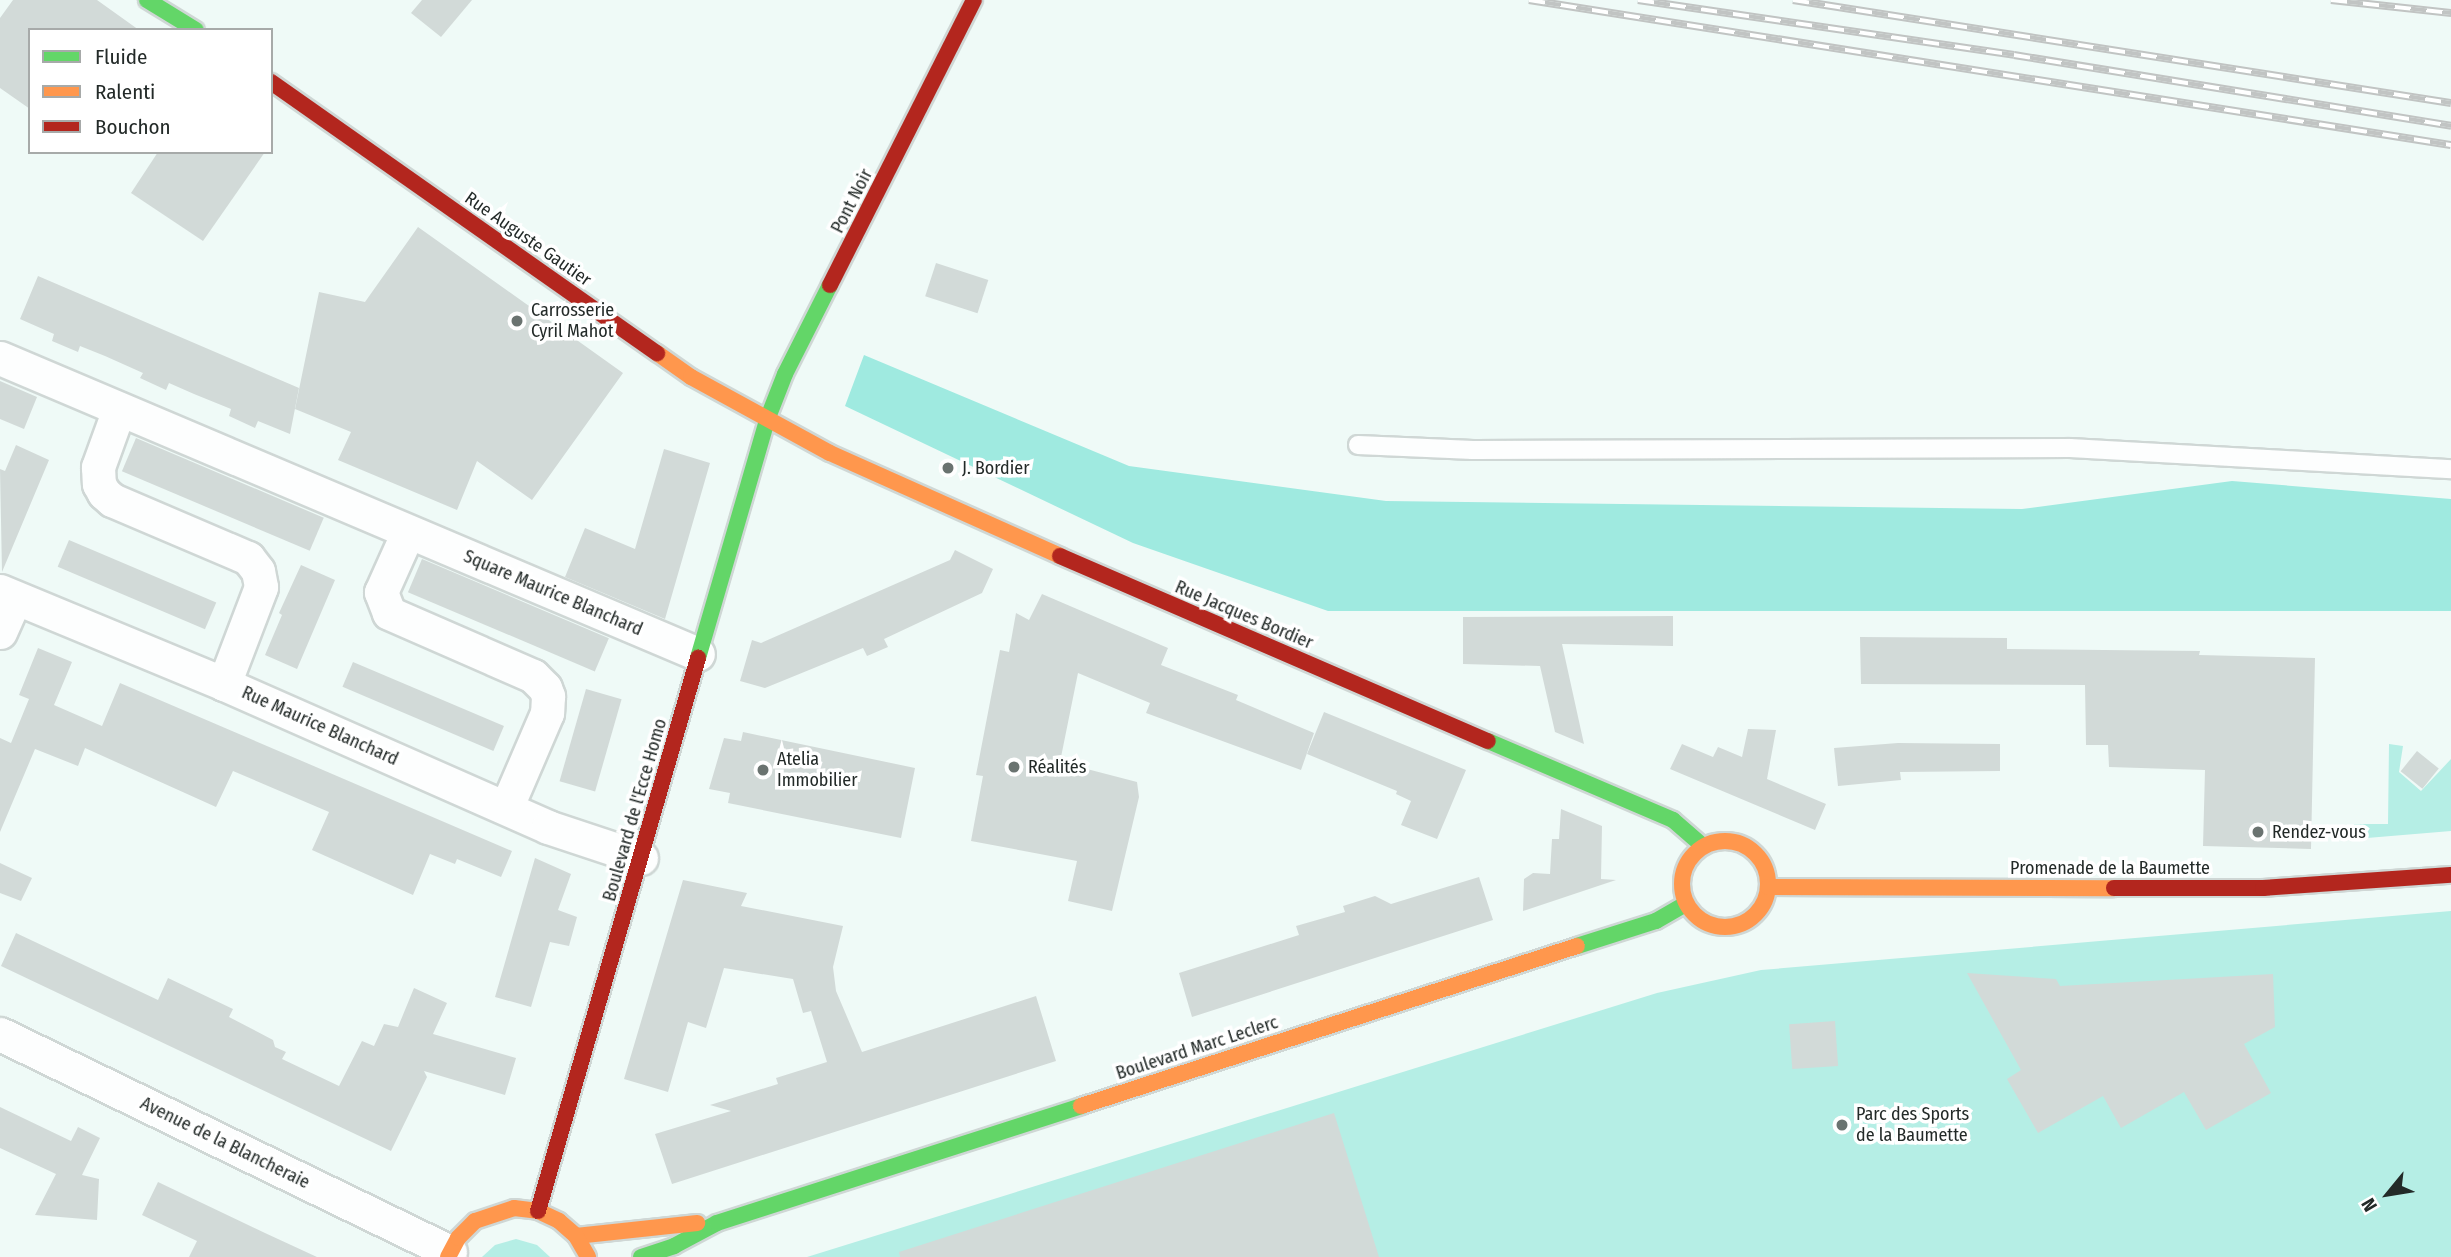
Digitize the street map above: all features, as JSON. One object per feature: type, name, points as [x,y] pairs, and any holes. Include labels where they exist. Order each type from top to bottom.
[{"type":"street","points":[[146,0],[193,28]]},
{"type":"street","points":[[164,0],[193,28]]},
{"type":"street","name":"Pont Noir","points":[[767,420],[785,374],[974,0]]},
{"type":"street","name":"Rue Auguste Gautier","points":[[273,83],[691,377],[767,420]]},
{"type":"street","name":"Square Maurice Blanchard","points":[[0,358],[698,654]]},
{"type":"street","points":[[119,409],[98,467],[99,484],[104,493],[112,500],[248,558],[258,571],[261,587],[224,684]]},
{"type":"street","name":"Boulevard de l'Ecce Homo","points":[[538,1211],[767,420]]},
{"type":"street","name":"Rue Jacques Bordier","points":[[767,420],[830,453],[1179,608],[1673,820],[1703,846]]},
{"type":"street","points":[[408,531],[381,592],[389,613],[533,676],[545,688],[548,696],[547,713],[506,808]]},
{"type":"street","points":[[0,632],[7,595]]},
{"type":"street","name":"Rue Maurice Blanchard","points":[[7,595],[224,684],[579,839],[641,858]]},
{"type":"street","points":[[1726,841],[1748,847],[1763,865],[1768,887],[1763,904],[1753,917],[1729,927],[1704,922],[1686,904],[1682,888],[1683,872],[1691,857],[1703,846],[1726,841]]},
{"type":"street","name":"Promenade de la Baumette","points":[[1768,887],[2263,888],[2451,875]]},
{"type":"street","name":"Boulevard Marc Leclerc","points":[[641,1257],[674,1246],[717,1223],[1656,921],[1686,904]]},
{"type":"street","name":"Avenue de la Blancheraie","points":[[0,1034],[449,1255]]},
{"type":"street","points":[[449,1255],[463,1232],[490,1213],[514,1208],[538,1211],[559,1221],[576,1236],[587,1257]]},
{"type":"street","name":"Boulevard Marc Leclerc","points":[[576,1236],[666,1224],[717,1223]]},
{"type":"lane","points":[[1358,445],[1474,450],[2070,449],[2451,468]]},
{"type":"shaded area","points":[[864,355],[1129,466],[1386,501],[2022,509],[2232,481],[2451,499],[2451,611],[1328,611],[1133,543],[845,406]]},
{"type":"shaded area","points":[[2389,744],[2403,746],[2399,772],[2421,791],[2451,759],[2451,831],[2355,839],[2354,824],[2388,824]]},
{"type":"shaded area","name":"Parc des Sports de la Baumette","points":[[2451,911],[2451,1257],[807,1257],[1657,993],[1761,970]]},
{"type":"shaded area","points":[[516,1239],[537,1245],[550,1257],[482,1257],[495,1245]]},
{"type":"building","points":[[13,0],[97,0],[136,28],[28,28],[28,108],[0,88],[0,18]]},
{"type":"building","points":[[422,0],[472,0],[441,37],[411,13]]},
{"type":"building","points":[[157,154],[264,154],[203,241],[131,193]]},
{"type":"building","points":[[418,227],[623,373],[532,500],[477,461],[457,510],[338,460],[351,432],[295,409],[319,292],[365,302]]},
{"type":"building","points":[[936,263],[988,280],[977,313],[925,296]]},
{"type":"building","points":[[38,276],[299,388],[290,434],[258,421],[255,428],[229,416],[231,409],[169,383],[166,390],[140,378],[143,373],[105,356],[80,346],[78,352],[52,341],[54,334],[20,319]]},
{"type":"building","points":[[0,381],[37,397],[24,429],[0,419]]},
{"type":"building","points":[[136,438],[324,518],[310,551],[122,471]]},
{"type":"building","points":[[16,445],[49,460],[2,572],[0,469],[5,471]]},
{"type":"building","points":[[664,449],[710,463],[665,619],[565,577],[585,528],[635,549]]},
{"type":"building","points":[[69,540],[216,603],[205,629],[58,567]]},
{"type":"building","points":[[955,550],[993,569],[982,593],[884,639],[888,647],[867,656],[863,648],[765,688],[740,681],[752,640],[761,643],[950,560]]},
{"type":"building","points":[[422,559],[609,638],[595,671],[408,592]]},
{"type":"building","points":[[301,565],[335,580],[297,669],[265,655],[282,615],[279,613]]},
{"type":"building","points":[[1042,594],[1168,648],[1161,665],[1238,695],[1236,700],[1314,733],[1301,770],[1146,713],[1150,703],[1078,673],[1060,762],[1137,782],[1139,797],[1112,911],[1068,901],[1077,861],[971,841],[983,776],[976,775],[1000,650],[1009,652],[1016,613],[1029,620]]},
{"type":"building","points":[[1673,616],[1673,646],[1562,644],[1584,744],[1555,732],[1540,666],[1463,664],[1463,617]]},
{"type":"building","points":[[1860,637],[2007,638],[2007,649],[2200,651],[2199,655],[2315,658],[2311,849],[2203,846],[2205,770],[2109,767],[2108,745],[2086,745],[2085,685],[1861,684]]},
{"type":"building","points":[[38,648],[72,662],[54,705],[102,726],[120,683],[512,851],[501,877],[457,859],[455,864],[430,854],[413,895],[312,850],[329,812],[233,771],[216,807],[85,748],[78,766],[35,749],[0,832],[0,738],[11,743],[29,699],[19,695]]},
{"type":"building","points":[[353,662],[504,726],[493,751],[342,687]]},
{"type":"building","points":[[586,689],[622,699],[595,791],[560,781]]},
{"type":"building","points":[[1324,712],[1466,770],[1437,839],[1401,825],[1411,801],[1396,794],[1397,791],[1307,754]]},
{"type":"building","points":[[1748,729],[1776,730],[1767,779],[1826,804],[1815,830],[1670,769],[1682,744],[1713,757],[1718,747],[1742,757]]},
{"type":"building","points":[[743,732],[915,768],[901,838],[728,803],[730,793],[709,789],[724,738],[741,741]]},
{"type":"building","points":[[1898,743],[2000,744],[2000,771],[1900,772],[1901,780],[1838,786],[1834,748]]},
{"type":"building","points":[[2417,751],[2439,769],[2422,789],[2401,771]]},
{"type":"building","points":[[1561,809],[1602,826],[1601,879],[1616,880],[1523,911],[1524,879],[1533,873],[1550,874],[1552,839],[1559,839]]},
{"type":"building","points":[[535,858],[571,874],[558,910],[577,917],[569,946],[550,942],[531,1007],[495,997]]},
{"type":"building","points":[[0,863],[32,878],[21,901],[0,893]]},
{"type":"building","points":[[1479,877],[1493,920],[1192,1017],[1179,973],[1299,935],[1296,926],[1345,912],[1343,906],[1375,896],[1391,904]]},
{"type":"building","points":[[683,880],[747,893],[741,906],[843,926],[833,967],[836,991],[862,1052],[1036,996],[1056,1061],[672,1184],[655,1134],[731,1111],[710,1105],[778,1084],[776,1078],[827,1062],[811,1011],[803,1013],[793,979],[724,968],[706,1028],[688,1022],[668,1092],[624,1079]]},
{"type":"building","points":[[16,933],[158,1000],[168,978],[233,1009],[229,1017],[273,1040],[275,1047],[286,1052],[282,1059],[339,1086],[362,1041],[374,1046],[384,1024],[398,1027],[414,988],[447,1003],[433,1034],[516,1058],[505,1095],[424,1071],[427,1077],[391,1151],[1,966]]},
{"type":"building","points":[[1967,973],[2056,979],[2060,986],[2273,974],[2275,1027],[2244,1044],[2271,1093],[2206,1130],[2184,1092],[2121,1128],[2103,1096],[2038,1133],[2007,1079],[2021,1070]]},
{"type":"building","points":[[1835,1021],[1838,1066],[1792,1069],[1789,1024]]},
{"type":"building","points":[[0,1107],[71,1141],[78,1127],[100,1138],[82,1175],[99,1179],[97,1220],[35,1215],[56,1174],[0,1148]]},
{"type":"building","points":[[1334,1113],[1379,1257],[900,1257],[899,1252]]},
{"type":"building","points":[[158,1182],[317,1257],[189,1257],[197,1241],[142,1215]]},
{"type":"railway","points":[[1529,0],[2451,145]]},
{"type":"railway","points":[[1638,0],[2014,55],[2451,126]]},
{"type":"railway","points":[[1793,0],[2451,103]]},
{"type":"railway","points":[[2331,0],[2451,13]]},
{"type":"traffic: fast","points":[[147,0],[193,28]]},
{"type":"traffic: fast","points":[[698,658],[767,420],[785,374],[830,285]]},
{"type":"traffic: fast","points":[[1488,741],[1673,820],[1703,846]]},
{"type":"traffic: fast","points":[[1577,946],[1656,921],[1686,904]]},
{"type":"traffic: fast","points":[[641,1257],[674,1246],[717,1223],[1081,1106]]},
{"type":"traffic: slow","points":[[657,353],[691,377],[830,453],[1060,556]]},
{"type":"traffic: slow","points":[[1725,841],[1749,848],[1761,860],[1768,884],[1761,908],[1749,920],[1725,927],[1701,920],[1689,908],[1682,884],[1689,860],[1701,848],[1725,841]]},
{"type":"traffic: slow","points":[[1768,887],[2114,888]]},
{"type":"traffic: slow","points":[[1081,1106],[1577,946]]},
{"type":"traffic: slow","points":[[448,1257],[458,1238],[475,1221],[514,1208],[538,1211],[559,1221],[576,1236],[588,1257]]},
{"type":"traffic: slow","points":[[576,1236],[697,1223]]},
{"type":"traffic: jam","points":[[830,285],[974,0]]},
{"type":"traffic: jam","points":[[273,83],[657,353]]},
{"type":"traffic: jam","points":[[1060,556],[1488,741]]},
{"type":"traffic: jam","points":[[538,1211],[698,658]]},
{"type":"traffic: jam","points":[[2114,888],[2263,888],[2451,875]]},
{"type":"place","name":"Carrosserie Cyril Mahot","points":[[517,321]]},
{"type":"place","name":"J. Bordier","points":[[948,468]]},
{"type":"place","name":"Réalités","points":[[1014,767]]},
{"type":"place","name":"Atelia Immobilier","points":[[763,770]]},
{"type":"place","name":"Rendez-vous","points":[[2258,832]]},
{"type":"place","name":"Parc des Sports de la Baumette","points":[[1842,1125]]}]
